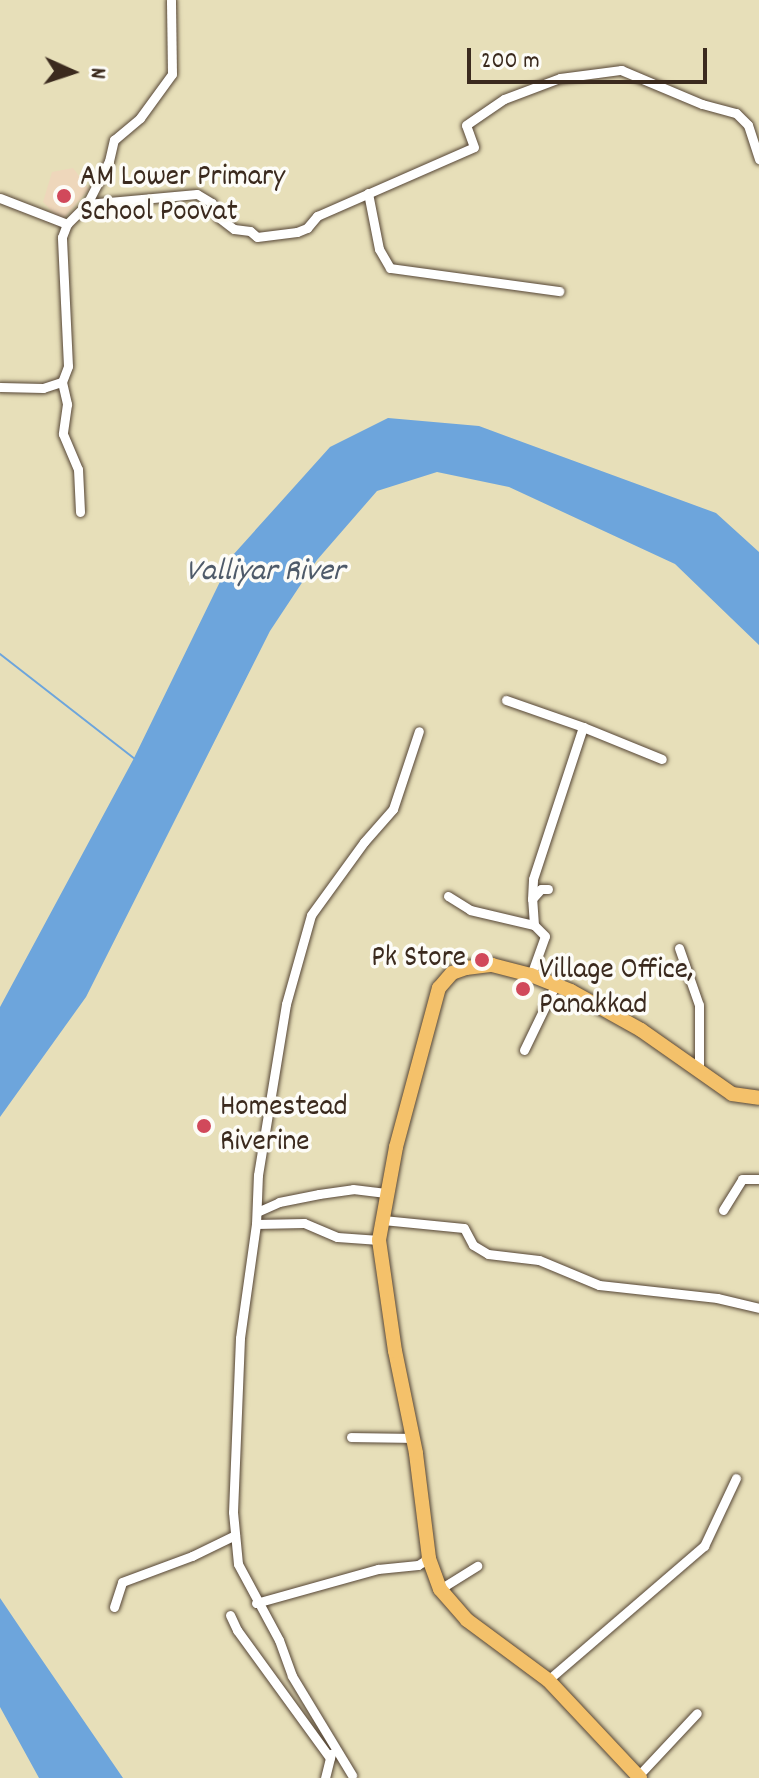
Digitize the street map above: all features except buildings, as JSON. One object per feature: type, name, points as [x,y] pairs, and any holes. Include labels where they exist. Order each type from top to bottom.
[{"type":"main road","points":[[639,1777],[548,1680],[467,1620],[440,1589],[429,1558],[413,1438],[390,1321],[379,1240],[396,1147],[439,988],[452,973],[477,965],[531,975],[602,1007],[699,1069],[732,1094],[759,1098]]},
{"type":"street","points":[[80,512],[81,484],[63,434],[67,404],[62,382],[68,366],[62,250],[67,224],[87,204],[109,161],[114,140],[140,118],[172,74],[171,0]]},
{"type":"street","points":[[87,204],[197,194],[212,203],[218,217],[234,229],[250,231],[257,237],[297,232],[307,228],[317,216],[474,147],[466,125],[504,99],[560,78],[621,70],[736,113],[748,125],[759,159]]},
{"type":"street","points":[[368,193],[379,249],[390,268],[559,291]]},
{"type":"street","points":[[0,198],[67,224]]},
{"type":"street","points":[[0,387],[43,388],[62,382]]},
{"type":"street","points":[[506,700],[662,759]]},
{"type":"street","points":[[534,925],[533,879],[583,727]]},
{"type":"street","points":[[325,1778],[332,1753],[238,1564],[233,1512],[240,1338],[256,1224],[258,1175],[286,1004],[311,915],[364,842],[393,809],[419,731]]},
{"type":"street","points":[[532,899],[541,889],[548,889]]},
{"type":"street","points":[[448,896],[470,910],[534,925],[545,936],[531,975]]},
{"type":"street","points":[[679,948],[699,1005],[699,1069]]},
{"type":"street","points":[[524,1050],[555,986]]},
{"type":"street","points":[[723,1210],[742,1179],[759,1179]]},
{"type":"street","points":[[257,1212],[279,1202],[353,1189],[388,1193]]},
{"type":"street","points":[[383,1220],[464,1228],[473,1245],[488,1254],[539,1260],[599,1285],[717,1298],[759,1308]]},
{"type":"street","points":[[256,1224],[304,1223],[337,1237],[379,1240]]},
{"type":"street","points":[[351,1437],[413,1438]]},
{"type":"street","points":[[548,1680],[704,1546],[736,1478]]},
{"type":"street","points":[[114,1607],[122,1582],[192,1556],[235,1535]]},
{"type":"street","points":[[256,1603],[378,1569],[418,1565],[429,1558]]},
{"type":"street","points":[[440,1589],[477,1566]]},
{"type":"street","points":[[230,1615],[237,1630],[352,1775]]},
{"type":"street","points":[[639,1777],[697,1713]]},
{"type":"shaded area","name":"AM Lower Primary School Poovat","points":[[73,168],[89,189],[61,221],[43,202],[52,172]]},
{"type":"water","name":"Valliyar River","points":[[388,418],[479,426],[716,513],[759,552],[759,645],[675,564],[509,487],[437,472],[377,491],[317,560],[270,631],[86,997],[0,1117],[0,1007],[133,760],[233,555],[330,447]]},
{"type":"water","points":[[0,1598],[123,1778],[39,1778],[0,1707]]},
{"type":"waterway","points":[[0,654],[135,759]]},
{"type":"place","name":"AM Lower Primary School Poovat","points":[[64,196]]},
{"type":"place","name":"Pk Store","points":[[482,960]]},
{"type":"place","name":"Village Office, Panakkad","points":[[523,989]]},
{"type":"place","name":"Homestead Riverine","points":[[204,1126]]}]
